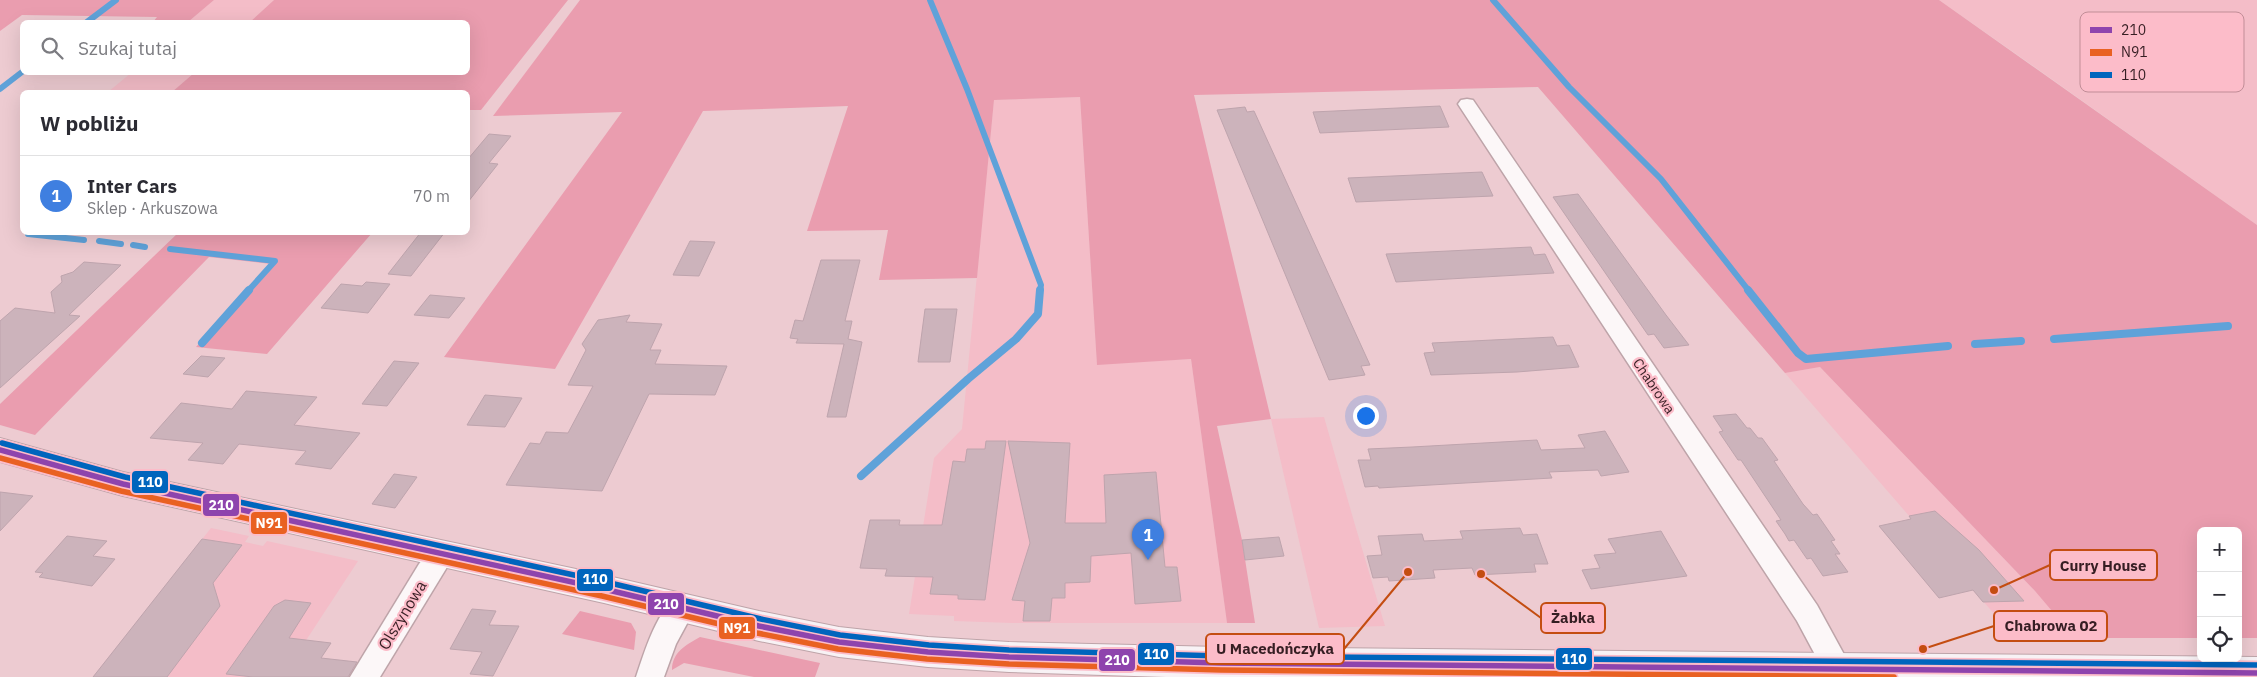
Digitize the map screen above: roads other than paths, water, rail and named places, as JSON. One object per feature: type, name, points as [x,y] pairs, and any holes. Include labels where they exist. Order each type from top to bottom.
[{"type":"main road","points":[[0,450],[123,484],[682,607],[759,626],[839,642],[928,652],[1298,670],[1702,669],[1824,672],[2257,673]]},
{"type":"street","name":"Chabrowa","points":[[1467,104],[1807,613],[1824,672]]},
{"type":"street","name":"Olszynowa","points":[[364,677],[428,572],[442,554]]},
{"type":"street","points":[[650,677],[663,640],[682,607]]},
{"type":"waterway","points":[[90,20],[116,0]]},
{"type":"waterway","points":[[930,0],[967,89],[1041,285],[1040,291]]},
{"type":"waterway","points":[[1493,0],[1569,87],[1661,179],[1749,291]]},
{"type":"waterway","points":[[0,89],[20,74]]},
{"type":"waterway","points":[[37,235],[84,240]]},
{"type":"waterway","points":[[99,241],[121,244]]},
{"type":"waterway","points":[[133,245],[145,247]]},
{"type":"waterway","points":[[170,249],[275,261],[248,291]]},
{"type":"waterway","points":[[202,343],[249,290]]},
{"type":"waterway","points":[[861,476],[968,379],[1016,339],[1038,314],[1040,290]]},
{"type":"waterway","points":[[1748,290],[1798,353],[1806,359],[1948,346]]},
{"type":"waterway","points":[[2054,339],[2228,326]]},
{"type":"waterway","points":[[1975,344],[2021,341]]},
{"type":"place","name":"Inter Cars","points":[[1148,560]]},
{"type":"place","name":"U Macedończyka","points":[[1408,572]]},
{"type":"place","name":"Żabka","points":[[1481,574]]},
{"type":"place","name":"Curry House","points":[[1994,590]]},
{"type":"place","name":"Chabrowa 02","points":[[1923,649]]}]
